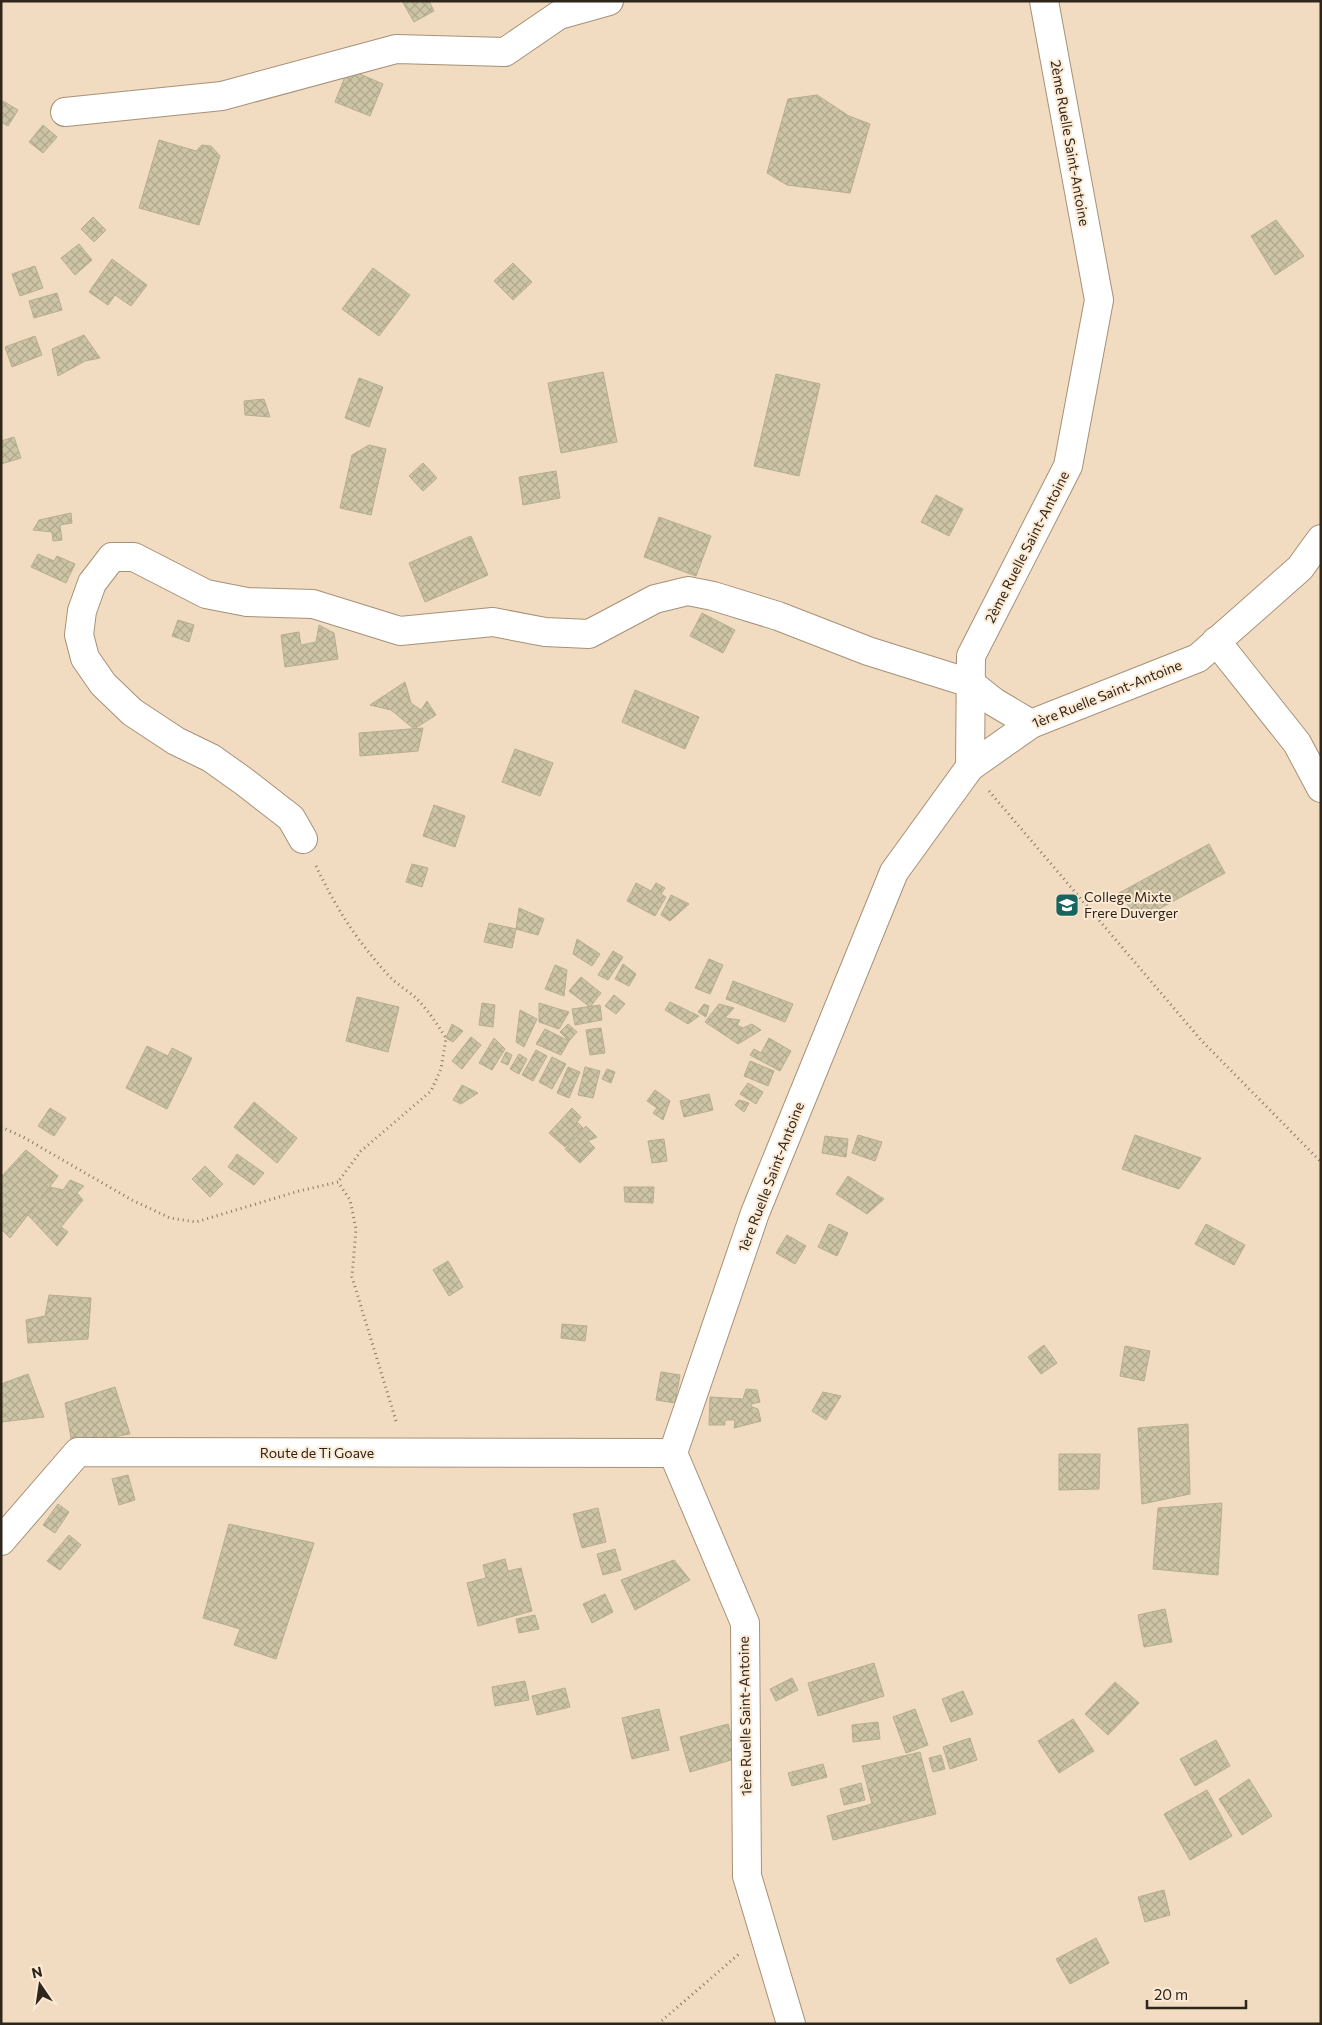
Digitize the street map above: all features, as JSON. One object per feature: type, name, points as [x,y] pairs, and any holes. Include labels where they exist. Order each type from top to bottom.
[{"type":"street","points":[[65,112],[222,96],[396,49],[504,52],[559,14],[609,1]]},
{"type":"street","name":"2ème Ruelle Saint-Antoine","points":[[970,767],[971,656],[1068,466],[1099,300],[1044,1]]},
{"type":"street","name":"1ère Ruelle Saint-Antoine","points":[[791,2024],[747,1876],[745,1623],[673,1452],[755,1213],[894,872],[970,767],[1031,724],[1198,658],[1300,568],[1321,539]]},
{"type":"street","points":[[303,839],[291,818],[242,780],[211,758],[176,741],[132,712],[103,684],[85,658],[79,635],[82,611],[92,583],[112,557],[134,557],[206,594],[247,602],[313,604],[400,631],[493,622],[545,632],[589,634],[655,599],[688,591],[714,596],[778,616],[868,651],[970,683],[994,702],[1031,724]]},
{"type":"street","points":[[1216,641],[1297,743],[1321,788]]},
{"type":"street","name":"Route de Ti Goave","points":[[1,1541],[78,1452],[673,1452]]},
{"type":"path","points":[[970,767],[1200,1040],[1321,1162]]},
{"type":"path","points":[[1,1127],[23,1137],[132,1200],[170,1218],[196,1222],[299,1191],[338,1182],[361,1151],[430,1091],[441,1069],[446,1038],[417,999],[392,979],[344,921],[303,839]]},
{"type":"path","points":[[338,1182],[350,1200],[356,1229],[352,1277],[405,1453]]},
{"type":"path","points":[[658,2024],[764,1933]]},
{"type":"building","points":[[402,1],[429,1],[434,11],[414,22]]},
{"type":"building","points":[[348,69],[383,84],[370,116],[335,102]]},
{"type":"building","points":[[817,95],[849,116],[870,124],[850,193],[787,185],[767,173],[788,99]]},
{"type":"building","points":[[3,101],[18,110],[8,126],[1,122],[1,104]]},
{"type":"building","points":[[43,125],[57,137],[43,153],[29,142]]},
{"type":"building","points":[[159,140],[196,151],[202,145],[211,146],[220,156],[199,225],[139,208]]},
{"type":"building","points":[[93,217],[106,230],[94,242],[81,229]]},
{"type":"building","points":[[1276,220],[1304,256],[1275,275],[1251,236]]},
{"type":"building","points":[[79,244],[92,260],[75,275],[61,258]]},
{"type":"building","points":[[112,259],[147,285],[131,306],[115,295],[108,305],[89,292]]},
{"type":"building","points":[[513,263],[532,282],[513,300],[494,281]]},
{"type":"building","points":[[35,266],[43,288],[20,296],[12,274]]},
{"type":"building","points":[[373,268],[410,295],[379,336],[342,309]]},
{"type":"building","points":[[57,293],[62,310],[34,318],[29,301]]},
{"type":"building","points":[[84,335],[100,358],[85,361],[58,376],[52,349]]},
{"type":"building","points":[[35,336],[42,355],[12,367],[5,347]]},
{"type":"building","points":[[603,372],[617,442],[561,453],[548,383]]},
{"type":"building","points":[[776,374],[820,384],[799,476],[754,466]]},
{"type":"building","points":[[359,378],[383,387],[369,427],[345,418]]},
{"type":"building","points":[[264,399],[270,417],[245,415],[244,401]]},
{"type":"building","points":[[14,437],[21,458],[1,464],[1,441]]},
{"type":"building","points":[[369,445],[386,449],[371,515],[340,508],[352,455]]},
{"type":"building","points":[[423,463],[437,478],[423,491],[409,476]]},
{"type":"building","points":[[556,471],[560,498],[523,505],[519,477]]},
{"type":"building","points":[[936,495],[963,509],[949,536],[921,522]]},
{"type":"building","points":[[71,513],[72,523],[60,525],[62,540],[53,541],[52,532],[33,530],[39,520]]},
{"type":"building","points":[[659,517],[711,536],[696,576],[644,557]]},
{"type":"building","points":[[471,536],[488,575],[425,602],[409,563]]},
{"type":"building","points":[[38,554],[54,561],[57,556],[75,564],[66,583],[31,567]]},
{"type":"building","points":[[702,613],[735,630],[723,653],[690,636]]},
{"type":"building","points":[[178,620],[194,625],[189,642],[172,636]]},
{"type":"building","points":[[319,625],[334,633],[338,659],[285,667],[281,635],[299,632],[301,645],[316,642]]},
{"type":"building","points":[[405,682],[411,703],[421,710],[427,701],[436,715],[414,729],[391,710],[370,705]]},
{"type":"building","points":[[635,690],[699,717],[685,749],[622,722]]},
{"type":"building","points":[[423,728],[418,751],[360,756],[359,733]]},
{"type":"building","points":[[515,749],[553,763],[540,796],[502,782]]},
{"type":"building","points":[[434,805],[465,816],[455,847],[423,836]]},
{"type":"building","points":[[1209,844],[1225,873],[1139,920],[1119,893]]},
{"type":"building","points":[[412,864],[428,868],[422,887],[406,882]]},
{"type":"building","points":[[636,883],[651,891],[656,883],[665,888],[661,894],[666,897],[655,916],[627,901]]},
{"type":"building","points":[[671,895],[689,904],[670,921],[661,915]]},
{"type":"building","points":[[519,908],[544,919],[538,935],[516,929]]},
{"type":"building","points":[[489,923],[516,929],[512,948],[484,942]]},
{"type":"building","points":[[577,939],[600,954],[592,966],[573,954]]},
{"type":"building","points":[[613,951],[623,957],[608,980],[598,975]]},
{"type":"building","points":[[709,959],[723,965],[710,994],[695,988]]},
{"type":"building","points":[[623,964],[636,974],[629,986],[615,979]]},
{"type":"building","points":[[555,965],[567,970],[564,996],[545,989]]},
{"type":"building","points":[[581,977],[601,993],[590,1007],[569,991]]},
{"type":"building","points":[[733,981],[793,1004],[785,1022],[726,999]]},
{"type":"building","points":[[614,995],[625,1004],[616,1014],[605,1006]]},
{"type":"building","points":[[357,997],[399,1007],[388,1052],[346,1041]]},
{"type":"building","points":[[670,1002],[699,1016],[688,1024],[665,1010]]},
{"type":"building","points":[[482,1003],[495,1005],[493,1027],[479,1025]]},
{"type":"building","points":[[539,1003],[569,1012],[559,1029],[539,1022]]},
{"type":"building","points":[[704,1004],[709,1006],[706,1017],[698,1012]]},
{"type":"building","points":[[719,1004],[734,1008],[725,1018],[740,1020],[737,1025],[743,1028],[752,1024],[761,1030],[738,1044],[705,1022]]},
{"type":"building","points":[[600,1005],[602,1020],[575,1025],[572,1009]]},
{"type":"building","points":[[520,1010],[537,1019],[524,1047],[516,1042]]},
{"type":"building","points":[[452,1024],[463,1031],[453,1042],[446,1038]]},
{"type":"building","points":[[568,1024],[577,1032],[569,1041],[560,1032]]},
{"type":"building","points":[[601,1028],[605,1053],[590,1055],[586,1030]]},
{"type":"building","points":[[545,1029],[569,1041],[561,1055],[536,1044]]},
{"type":"building","points":[[471,1037],[481,1045],[462,1069],[452,1061]]},
{"type":"building","points":[[494,1038],[505,1049],[492,1070],[479,1063]]},
{"type":"building","points":[[769,1038],[791,1051],[780,1071],[750,1055],[754,1049],[761,1053]]},
{"type":"building","points":[[147,1046],[168,1056],[172,1048],[192,1058],[167,1109],[126,1088]]},
{"type":"building","points":[[536,1050],[547,1056],[533,1081],[522,1075]]},
{"type":"building","points":[[506,1052],[512,1055],[508,1065],[501,1062]]},
{"type":"building","points":[[519,1054],[527,1059],[519,1074],[510,1069]]},
{"type":"building","points":[[552,1057],[566,1064],[552,1089],[539,1082]]},
{"type":"building","points":[[750,1061],[774,1071],[768,1086],[744,1076]]},
{"type":"building","points":[[568,1067],[580,1072],[569,1098],[557,1093]]},
{"type":"building","points":[[585,1067],[600,1071],[593,1098],[578,1095]]},
{"type":"building","points":[[607,1069],[615,1072],[611,1083],[602,1079]]},
{"type":"building","points":[[748,1083],[763,1092],[756,1104],[740,1094]]},
{"type":"building","points":[[462,1085],[478,1093],[461,1104],[453,1100]]},
{"type":"building","points":[[655,1090],[670,1101],[663,1120],[653,1113],[657,1108],[647,1101]]},
{"type":"building","points":[[709,1094],[713,1110],[684,1117],[680,1101]]},
{"type":"building","points":[[739,1100],[749,1103],[744,1112],[735,1105]]},
{"type":"building","points":[[254,1102],[297,1138],[277,1163],[234,1127]]},
{"type":"building","points":[[50,1108],[66,1118],[54,1136],[38,1126]]},
{"type":"building","points":[[572,1108],[581,1117],[577,1122],[583,1128],[565,1147],[549,1133]]},
{"type":"building","points":[[586,1126],[597,1137],[588,1141],[595,1148],[580,1163],[565,1149]]},
{"type":"building","points":[[858,1135],[882,1142],[875,1161],[852,1153]]},
{"type":"building","points":[[1135,1135],[1201,1158],[1179,1189],[1122,1169]]},
{"type":"building","points":[[825,1136],[848,1139],[846,1157],[822,1153]]},
{"type":"building","points":[[664,1139],[667,1161],[652,1163],[648,1141]]},
{"type":"building","points":[[26,1150],[58,1176],[10,1238],[1,1229],[1,1177]]},
{"type":"building","points":[[237,1154],[264,1173],[254,1185],[228,1167]]},
{"type":"building","points":[[205,1166],[223,1184],[210,1197],[192,1179]]},
{"type":"building","points":[[848,1176],[884,1199],[867,1214],[836,1194]]},
{"type":"building","points":[[70,1180],[84,1186],[77,1193],[83,1200],[61,1227],[68,1232],[57,1246],[28,1215],[50,1187],[63,1190]]},
{"type":"building","points":[[624,1187],[654,1187],[653,1203],[625,1202]]},
{"type":"building","points":[[829,1224],[848,1233],[837,1256],[818,1247]]},
{"type":"building","points":[[1206,1224],[1245,1245],[1234,1265],[1195,1244]]},
{"type":"building","points":[[787,1235],[806,1246],[795,1264],[776,1253]]},
{"type":"building","points":[[448,1261],[463,1287],[449,1296],[433,1270]]},
{"type":"building","points":[[49,1295],[91,1298],[88,1339],[28,1343],[26,1320],[45,1316]]},
{"type":"building","points":[[562,1324],[587,1326],[585,1341],[561,1338]]},
{"type":"building","points":[[1044,1345],[1057,1363],[1041,1374],[1028,1357]]},
{"type":"building","points":[[1125,1346],[1150,1351],[1144,1381],[1120,1376]]},
{"type":"building","points":[[661,1372],[680,1375],[675,1403],[656,1400]]},
{"type":"building","points":[[28,1374],[44,1417],[1,1422],[1,1384]]},
{"type":"building","points":[[115,1387],[130,1434],[72,1444],[65,1403]]},
{"type":"building","points":[[746,1389],[757,1390],[760,1402],[751,1404],[752,1407],[758,1409],[761,1421],[734,1428],[735,1420],[725,1420],[725,1425],[709,1425],[710,1397],[743,1399]]},
{"type":"building","points":[[823,1392],[841,1396],[826,1420],[812,1411]]},
{"type":"building","points":[[1188,1424],[1190,1494],[1142,1504],[1138,1428]]},
{"type":"building","points":[[1059,1454],[1100,1454],[1099,1489],[1059,1490]]},
{"type":"building","points":[[128,1475],[135,1500],[119,1505],[112,1479]]},
{"type":"building","points":[[1222,1503],[1218,1575],[1153,1569],[1158,1508]]},
{"type":"building","points":[[58,1504],[69,1512],[55,1533],[43,1525]]},
{"type":"building","points":[[598,1508],[606,1542],[582,1548],[573,1514]]},
{"type":"building","points":[[229,1524],[314,1543],[276,1659],[234,1645],[240,1629],[203,1618]]},
{"type":"building","points":[[69,1535],[81,1545],[60,1570],[47,1561]]},
{"type":"building","points":[[615,1549],[621,1570],[603,1575],[597,1554]]},
{"type":"building","points":[[505,1559],[508,1571],[521,1568],[532,1611],[478,1626],[467,1583],[486,1578],[483,1565]]},
{"type":"building","points":[[674,1560],[690,1580],[635,1610],[621,1580]]},
{"type":"building","points":[[605,1594],[613,1612],[592,1623],[583,1604]]},
{"type":"building","points":[[1165,1609],[1172,1642],[1144,1647],[1138,1615]]},
{"type":"building","points":[[535,1615],[539,1629],[519,1633],[516,1619]]},
{"type":"building","points":[[874,1663],[884,1696],[818,1716],[808,1683]]},
{"type":"building","points":[[792,1678],[798,1690],[776,1701],[770,1689]]},
{"type":"building","points":[[525,1681],[529,1700],[495,1706],[492,1687]]},
{"type":"building","points":[[1115,1682],[1139,1703],[1108,1735],[1085,1714]]},
{"type":"building","points":[[565,1688],[570,1707],[537,1715],[532,1696]]},
{"type":"building","points":[[963,1691],[973,1714],[951,1722],[942,1699]]},
{"type":"building","points":[[659,1709],[669,1750],[632,1759],[622,1718]]},
{"type":"building","points":[[915,1709],[928,1745],[906,1753],[893,1717]]},
{"type":"building","points":[[1073,1719],[1094,1751],[1059,1773],[1038,1741]]},
{"type":"building","points":[[878,1722],[880,1739],[853,1742],[852,1725]]},
{"type":"building","points":[[728,1724],[738,1758],[690,1772],[680,1737]]},
{"type":"building","points":[[970,1738],[977,1760],[950,1769],[943,1747]]},
{"type":"building","points":[[1216,1740],[1230,1766],[1195,1786],[1180,1759]]},
{"type":"building","points":[[920,1752],[936,1814],[833,1840],[827,1816],[872,1804],[862,1766]]},
{"type":"building","points":[[941,1755],[945,1769],[933,1772],[929,1758]]},
{"type":"building","points":[[823,1764],[827,1777],[792,1786],[788,1773]]},
{"type":"building","points":[[1249,1779],[1272,1816],[1242,1835],[1219,1799]]},
{"type":"building","points":[[861,1783],[865,1800],[844,1805],[840,1789]]},
{"type":"building","points":[[1207,1790],[1232,1836],[1190,1860],[1164,1814]]},
{"type":"building","points":[[1164,1890],[1170,1915],[1145,1922],[1138,1897]]},
{"type":"building","points":[[1096,1938],[1109,1963],[1070,1984],[1056,1959]]},
{"type":"place","name":"College Mixte Frere Duverger","points":[[1067,905]]}]
